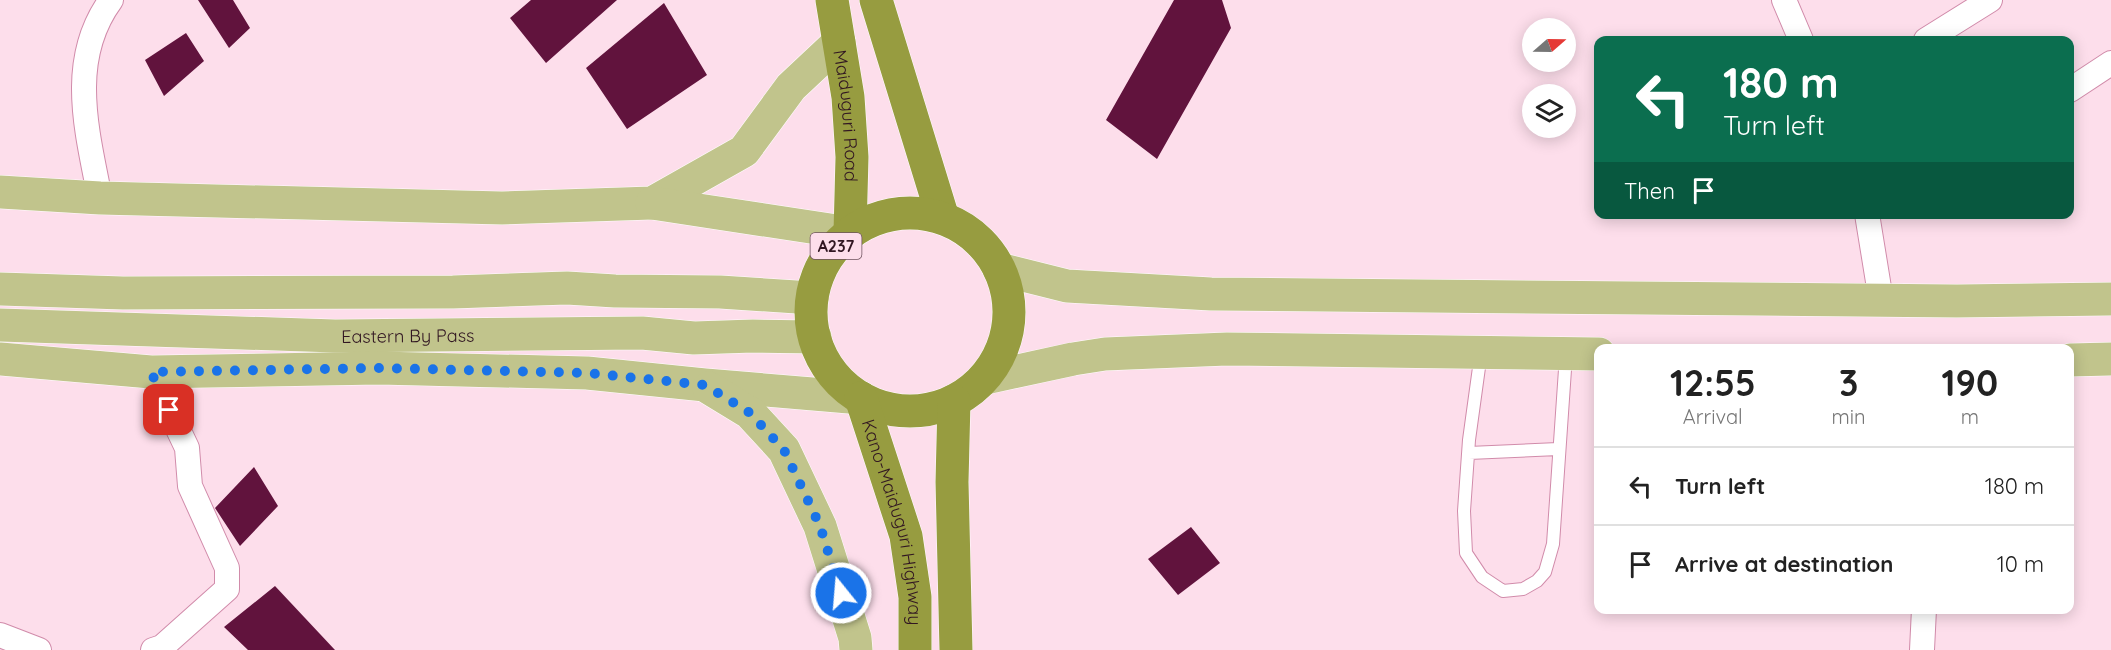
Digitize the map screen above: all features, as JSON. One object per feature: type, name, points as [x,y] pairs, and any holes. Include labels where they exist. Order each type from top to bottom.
[{"type":"highway","name":"Maiduguri Road","points":[[832,0],[848,97],[852,157],[850,233]]},
{"type":"highway","points":[[876,0],[943,218]]},
{"type":"highway","name":"A237","points":[[904,213],[924,213],[943,218],[961,226],[976,238],[989,252],[999,269],[1010,306],[1004,345],[996,363],[985,378],[970,392],[954,401],[936,408],[916,411],[897,411],[878,406],[861,398],[845,386],[821,356],[811,318],[812,298],[817,279],[825,261],[836,246],[867,222],[885,215],[904,213]]},
{"type":"highway","name":"Kano-Maiduguri Highway","points":[[861,398],[906,536],[915,597],[915,650]]},
{"type":"highway","points":[[954,401],[952,482],[956,650]]},
{"type":"main road","points":[[652,203],[744,151],[791,87],[839,42]]},
{"type":"main road","points":[[0,192],[100,198],[502,208],[652,203],[850,233]]},
{"type":"main road","points":[[999,269],[1067,286],[1211,294],[1881,300],[2111,299]]},
{"type":"main road","points":[[0,289],[134,293],[453,292],[567,288],[720,292],[812,298]]},
{"type":"main road","name":"Eastern By Pass","points":[[0,325],[335,336],[642,333],[694,338],[815,337]]},
{"type":"main road","points":[[985,378],[1105,354],[1227,349],[1594,354]]},
{"type":"main road","points":[[2074,360],[2111,358]]},
{"type":"main road","points":[[0,359],[151,372],[379,368],[587,373],[861,398]]},
{"type":"main road","points":[[705,385],[750,413],[784,450],[820,526],[855,638],[856,650]]},
{"type":"street","points":[[100,198],[88,134],[83,89],[87,52],[96,23],[111,0]]},
{"type":"street","points":[[1784,0],[1799,36]]},
{"type":"street","points":[[1932,36],[1990,0]]},
{"type":"street","points":[[2074,87],[2111,63]]},
{"type":"street","points":[[1868,219],[1881,300]]},
{"type":"street","points":[[151,372],[187,448],[190,486],[227,568],[227,589],[162,647],[153,650]]},
{"type":"street","points":[[1922,650],[1924,614]]},
{"type":"street","points":[[0,635],[39,650]]},
{"type":"lane","points":[[1480,353],[1464,511],[1466,553],[1482,577],[1503,591],[1523,589],[1537,581],[1545,572],[1553,544],[1566,354]]},
{"type":"lane","points":[[1469,453],[1558,449]]},
{"type":"building","points":[[198,0],[233,0],[250,28],[229,48]]},
{"type":"building","points":[[531,0],[617,0],[546,63],[510,18]]},
{"type":"building","points":[[1174,0],[1222,0],[1231,28],[1157,159],[1106,120]]},
{"type":"building","points":[[664,3],[707,75],[627,129],[586,68]]},
{"type":"building","points":[[186,33],[204,61],[164,96],[145,60]]},
{"type":"building","points":[[254,467],[278,506],[240,546],[215,508]]},
{"type":"building","points":[[1191,527],[1220,563],[1178,595],[1148,559]]},
{"type":"building","points":[[275,586],[335,650],[248,650],[224,627]]},
{"type":"route","points":[[169,410],[151,372],[379,368],[587,373],[705,385],[750,413],[784,450],[820,526],[841,593]]}]
